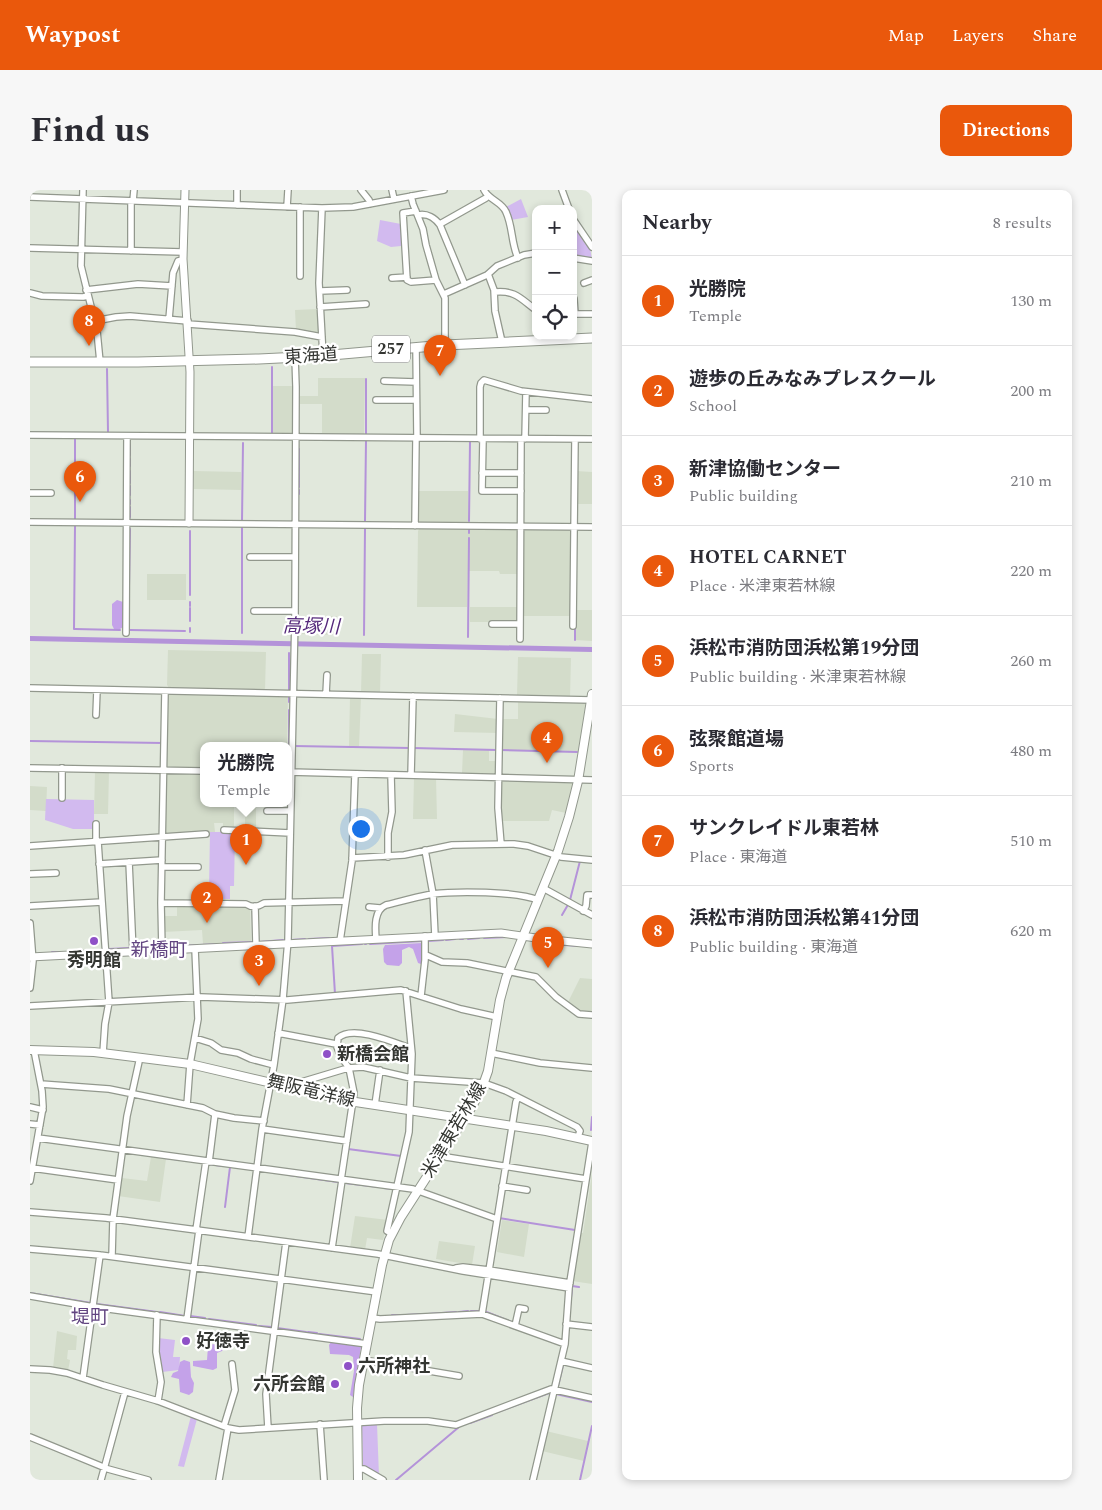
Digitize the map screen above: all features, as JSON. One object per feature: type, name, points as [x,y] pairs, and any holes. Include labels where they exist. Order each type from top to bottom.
[{"type":"highway","name":"東海道","points":[[30,362],[295,358],[445,345],[592,338]]},
{"type":"main road","name":"米津東若林線","points":[[358,1480],[358,1393],[384,1256],[392,1234],[417,1191],[477,1099],[484,1083],[508,970],[556,856],[570,817],[592,698]]},
{"type":"main road","name":"舞阪竜洋線","points":[[32,1050],[103,1052],[190,1064],[353,1102],[464,1118],[592,1141]]},
{"type":"street","points":[[83,190],[81,272],[95,321],[100,362]]},
{"type":"street","points":[[131,251],[134,190]]},
{"type":"street","points":[[185,190],[183,256],[190,361],[189,524]]},
{"type":"street","points":[[237,190],[237,205]]},
{"type":"street","points":[[287,206],[288,190]]},
{"type":"street","points":[[361,190],[370,204]]},
{"type":"street","points":[[392,190],[394,200]]},
{"type":"street","points":[[30,197],[322,208],[353,207],[444,190]]},
{"type":"street","points":[[562,190],[568,205]]},
{"type":"street","points":[[440,224],[486,198],[486,193]]},
{"type":"street","points":[[486,193],[506,210],[513,231],[515,252],[518,258]]},
{"type":"street","points":[[411,196],[423,228],[436,280],[444,294],[445,345]]},
{"type":"street","points":[[300,207],[300,276]]},
{"type":"street","points":[[322,208],[320,307],[323,356]]},
{"type":"street","points":[[436,280],[411,282],[407,280],[403,213],[417,213],[429,216],[440,224],[465,285]]},
{"type":"street","points":[[577,225],[592,246]]},
{"type":"street","points":[[30,248],[131,251],[183,256]]},
{"type":"street","points":[[444,294],[488,274],[497,266],[532,254]]},
{"type":"street","points":[[169,319],[173,273],[175,265],[183,256]]},
{"type":"street","points":[[577,259],[592,261]]},
{"type":"street","points":[[488,274],[494,292],[495,311],[502,342]]},
{"type":"street","points":[[392,278],[407,277]]},
{"type":"street","points":[[584,282],[592,280]]},
{"type":"street","points":[[30,293],[42,296],[82,297],[87,293],[138,284],[172,286]]},
{"type":"street","points":[[320,291],[347,290]]},
{"type":"street","points":[[494,292],[510,292],[532,307]]},
{"type":"street","points":[[320,307],[366,304]]},
{"type":"street","points":[[577,314],[592,314]]},
{"type":"street","points":[[95,321],[123,316],[169,319],[188,323],[295,332],[322,337]]},
{"type":"street","points":[[415,526],[416,347]]},
{"type":"street","points":[[291,742],[295,638],[295,358]]},
{"type":"street","points":[[521,491],[482,491],[481,383],[484,380],[526,392],[592,398]]},
{"type":"street","points":[[384,381],[416,382]]},
{"type":"street","points":[[520,639],[521,473],[526,392]]},
{"type":"street","points":[[376,400],[416,400]]},
{"type":"street","points":[[526,410],[546,410]]},
{"type":"street","points":[[30,435],[592,439]]},
{"type":"street","points":[[126,633],[127,436]]},
{"type":"street","points":[[573,626],[575,439]]},
{"type":"street","points":[[482,473],[521,473]]},
{"type":"street","points":[[30,493],[51,493]]},
{"type":"street","points":[[30,522],[592,527]]},
{"type":"street","points":[[250,557],[295,557]]},
{"type":"street","points":[[254,611],[295,612]]},
{"type":"street","points":[[492,624],[520,624]]},
{"type":"street","points":[[326,694],[327,675]]},
{"type":"street","points":[[30,688],[500,698],[592,698]]},
{"type":"street","points":[[96,715],[97,690]]},
{"type":"street","points":[[162,950],[162,837],[166,691]]},
{"type":"street","points":[[411,775],[413,696]]},
{"type":"street","points":[[500,698],[498,808],[501,844]]},
{"type":"street","points":[[30,768],[200,771]]},
{"type":"street","points":[[62,768],[62,798]]},
{"type":"street","points":[[292,772],[592,780]]},
{"type":"street","points":[[340,941],[352,858],[355,774]]},
{"type":"street","points":[[388,856],[388,833],[392,812],[391,774]]},
{"type":"street","points":[[248,1237],[262,1129],[274,1065],[283,999],[287,944],[290,807]]},
{"type":"street","points":[[267,811],[290,811]]},
{"type":"street","points":[[96,824],[109,1002],[103,1052]]},
{"type":"street","points":[[224,830],[290,833]]},
{"type":"street","points":[[30,846],[206,834]]},
{"type":"street","points":[[352,858],[410,854],[452,845],[501,844],[523,845],[556,856],[592,860]]},
{"type":"street","points":[[425,850],[433,894],[436,936]]},
{"type":"street","points":[[99,864],[129,862],[198,867]]},
{"type":"street","points":[[129,862],[133,952]]},
{"type":"street","points":[[30,874],[56,873]]},
{"type":"street","points":[[543,888],[592,915]]},
{"type":"street","points":[[369,907],[380,908],[433,894],[516,894],[538,900]]},
{"type":"street","points":[[584,911],[587,895],[592,895]]},
{"type":"street","points":[[161,903],[246,904],[259,906],[264,903],[346,901]]},
{"type":"street","points":[[30,906],[102,902]]},
{"type":"street","points":[[255,906],[256,945]]},
{"type":"street","points":[[376,939],[377,916],[380,908]]},
{"type":"street","points":[[30,923],[30,988]]},
{"type":"street","points":[[31,957],[501,932],[592,944]]},
{"type":"street","points":[[421,996],[426,955],[425,936]]},
{"type":"street","points":[[187,1105],[190,1064],[198,1019],[195,948]]},
{"type":"street","points":[[426,955],[442,962],[467,963],[508,970],[538,978],[556,997],[579,1014],[592,1015]]},
{"type":"street","points":[[30,1006],[198,997],[283,999],[401,990],[461,1009],[497,1017]]},
{"type":"street","points":[[392,1234],[387,1231],[408,1139],[410,1110],[412,1046],[406,991]]},
{"type":"street","points":[[278,1033],[336,1044]]},
{"type":"street","points":[[332,1248],[354,1089],[349,1068],[341,1057],[336,1044],[340,1036],[356,1034],[374,1036],[407,1047],[412,1046]]},
{"type":"street","points":[[195,1038],[211,1043],[221,1050],[238,1053],[251,1059],[274,1065]]},
{"type":"street","points":[[30,1181],[43,1110],[40,1084],[32,1050]]},
{"type":"street","points":[[491,1053],[540,1063],[592,1068]]},
{"type":"street","points":[[112,1256],[113,1219],[127,1113],[133,1094],[140,1057]]},
{"type":"street","points":[[295,1088],[298,1083],[349,1068],[362,1067],[411,1078],[484,1083],[502,1089],[577,1127],[580,1131],[578,1137]]},
{"type":"street","points":[[375,1105],[380,1070]]},
{"type":"street","points":[[40,1084],[109,1089],[203,1108],[216,1114],[264,1121]]},
{"type":"street","points":[[482,1314],[505,1166],[518,1097]]},
{"type":"street","points":[[30,1107],[43,1110]]},
{"type":"street","points":[[187,1319],[207,1161],[216,1114]]},
{"type":"street","points":[[30,1124],[40,1125]]},
{"type":"street","points":[[262,1129],[347,1141]]},
{"type":"street","points":[[38,1138],[397,1187],[417,1191],[497,1219]]},
{"type":"street","points":[[533,1480],[564,1344],[569,1285],[592,1141]]},
{"type":"street","points":[[442,1154],[446,1157],[586,1179]]},
{"type":"street","points":[[32,1168],[118,1180]]},
{"type":"street","points":[[502,1186],[527,1190]]},
{"type":"street","points":[[30,1212],[113,1219],[332,1248],[569,1285]]},
{"type":"street","points":[[268,1428],[265,1398],[286,1242]]},
{"type":"street","points":[[30,1250],[112,1256],[376,1292]]},
{"type":"street","points":[[83,1378],[100,1255]]},
{"type":"street","points":[[30,1296],[94,1307],[367,1344]]},
{"type":"street","points":[[515,1326],[519,1308],[525,1309]]},
{"type":"street","points":[[372,1318],[482,1314],[564,1344]]},
{"type":"street","points":[[157,1315],[156,1352],[161,1382],[158,1401]]},
{"type":"street","points":[[566,1324],[592,1327]]},
{"type":"street","points":[[364,1360],[459,1376]]},
{"type":"street","points":[[561,1361],[592,1368]]},
{"type":"street","points":[[219,1480],[226,1427],[235,1390],[232,1364]]},
{"type":"street","points":[[30,1369],[56,1370],[158,1401],[226,1427],[239,1430],[320,1424],[428,1421],[456,1424],[551,1389],[592,1398]]},
{"type":"street","points":[[102,1480],[126,1392]]},
{"type":"street","points":[[320,1424],[324,1480]]},
{"type":"street","points":[[30,1437],[105,1468],[148,1480]]},
{"type":"street","points":[[358,1469],[364,1469],[383,1480]]},
{"type":"shaded area","points":[[521,199],[528,217],[511,220],[506,207]]},
{"type":"shaded area","points":[[380,220],[401,224],[403,244],[401,246],[391,247],[377,241]]},
{"type":"shaded area","points":[[577,229],[590,247],[592,260],[577,258]]},
{"type":"shaded area","points":[[318,309],[320,334],[296,331],[295,310]]},
{"type":"shaded area","points":[[318,378],[365,378],[364,435],[322,434],[322,404],[300,404],[300,396],[318,396]]},
{"type":"shaded area","points":[[273,386],[293,386],[293,434],[272,434]]},
{"type":"shaded area","points":[[194,471],[241,472],[241,490],[194,489]]},
{"type":"shaded area","points":[[576,471],[592,472],[592,504],[576,504]]},
{"type":"shaded area","points":[[418,491],[468,491],[468,524],[419,523]]},
{"type":"shaded area","points":[[419,529],[518,529],[519,574],[500,574],[499,571],[468,571],[467,607],[417,607]]},
{"type":"shaded area","points":[[570,530],[572,532],[571,616],[523,616],[523,531]]},
{"type":"shaded area","points":[[147,574],[186,574],[186,600],[147,600]]},
{"type":"shaded area","points":[[117,600],[123,602],[123,627],[114,629],[112,625],[112,604]]},
{"type":"shaded area","points":[[470,607],[519,607],[519,622],[470,622]]},
{"type":"shaded area","points":[[576,610],[592,610],[592,641],[575,640]]},
{"type":"shaded area","points":[[299,616],[337,616],[336,635],[299,634]]},
{"type":"shaded area","points":[[30,636],[592,647],[592,652],[30,641]]},
{"type":"shaded area","points":[[168,650],[266,652],[265,691],[170,689],[167,685]]},
{"type":"shaded area","points":[[362,654],[381,654],[380,693],[361,693]]},
{"type":"shaded area","points":[[518,657],[571,658],[570,697],[517,696]]},
{"type":"shaded area","points":[[167,693],[288,696],[287,742],[200,742],[200,769],[167,768]]},
{"type":"shaded area","points":[[350,697],[361,697],[359,747],[349,747]]},
{"type":"shaded area","points":[[518,700],[586,702],[578,751],[500,750],[501,719],[518,719]]},
{"type":"shaded area","points":[[455,714],[498,719],[498,733],[454,732]]},
{"type":"shaded area","points":[[463,750],[489,750],[489,761],[497,761],[497,774],[462,773]]},
{"type":"shaded area","points":[[95,771],[109,771],[108,814],[94,814]]},
{"type":"shaded area","points":[[167,772],[200,773],[200,807],[234,807],[234,828],[223,828],[223,823],[214,823],[215,832],[164,835]]},
{"type":"shaded area","points":[[414,778],[436,778],[437,819],[413,819]]},
{"type":"shaded area","points":[[501,779],[573,782],[566,813],[552,810],[549,821],[501,821]]},
{"type":"shaded area","points":[[30,786],[47,787],[46,811],[30,810]]},
{"type":"shaded area","points":[[46,799],[94,800],[94,829],[73,829],[45,820]]},
{"type":"shaded area","points":[[245,807],[256,807],[256,829],[245,829]]},
{"type":"shaded area","points":[[210,832],[235,832],[234,886],[230,886],[230,899],[215,899],[215,890],[209,890]]},
{"type":"shaded area","points":[[177,905],[245,905],[250,909],[251,941],[203,944],[202,930],[163,932],[163,916],[177,916]]},
{"type":"shaded area","points":[[422,943],[421,964],[418,963],[413,949],[409,947],[402,950],[402,963],[399,966],[387,965],[384,962],[383,949],[385,945]]},
{"type":"shaded area","points":[[580,978],[592,979],[592,1012],[581,1011],[568,1002]]},
{"type":"shaded area","points":[[151,1157],[166,1159],[160,1202],[118,1196],[120,1179],[147,1181]]},
{"type":"shaded area","points":[[592,1173],[592,1284],[572,1281],[579,1233],[583,1233]]},
{"type":"shaded area","points":[[355,1216],[388,1220],[383,1240],[367,1238],[365,1250],[350,1248]]},
{"type":"shaded area","points":[[502,1220],[529,1224],[524,1257],[497,1252]]},
{"type":"shaded area","points":[[439,1241],[475,1246],[472,1265],[436,1259]]},
{"type":"shaded area","points":[[57,1331],[77,1336],[76,1350],[68,1350],[67,1359],[70,1360],[68,1371],[53,1368]]},
{"type":"shaded area","points":[[158,1338],[175,1340],[173,1357],[180,1357],[179,1370],[162,1372],[158,1352]]},
{"type":"shaded area","points":[[331,1342],[361,1347],[353,1397],[350,1395],[354,1371],[353,1357],[330,1354],[329,1345]]},
{"type":"shaded area","points":[[210,1344],[221,1345],[224,1348],[217,1353],[217,1368],[213,1370],[193,1366],[193,1361],[207,1360],[208,1346]]},
{"type":"shaded area","points":[[184,1360],[190,1362],[191,1377],[194,1383],[193,1392],[189,1395],[180,1392],[179,1379],[171,1377],[173,1373],[178,1371],[180,1362]]},
{"type":"shaded area","points":[[191,1416],[197,1419],[184,1467],[178,1466]]},
{"type":"shaded area","points":[[377,1424],[379,1476],[363,1466],[362,1425]]},
{"type":"shaded area","points":[[546,1431],[588,1441],[584,1461],[542,1451]]},
{"type":"waterway","points":[[272,367],[272,434]]},
{"type":"waterway","points":[[107,369],[108,432]]},
{"type":"waterway","points":[[366,379],[366,435]]},
{"type":"waterway","points":[[75,439],[75,519]]},
{"type":"waterway","points":[[365,521],[366,441]]},
{"type":"waterway","points":[[469,521],[470,442]]},
{"type":"waterway","points":[[242,521],[243,443]]},
{"type":"waterway","points":[[130,444],[130,455]]},
{"type":"waterway","points":[[299,449],[299,487]]},
{"type":"waterway","points":[[130,459],[130,466]]},
{"type":"waterway","points":[[130,471],[130,483]]},
{"type":"waterway","points":[[130,486],[130,495]]},
{"type":"waterway","points":[[130,507],[130,517]]},
{"type":"waterway","points":[[298,509],[298,520]]},
{"type":"waterway","points":[[74,629],[75,526]]},
{"type":"waterway","points":[[242,528],[242,633]]},
{"type":"waterway","points":[[129,586],[130,529]]},
{"type":"waterway","points":[[298,529],[298,543]]},
{"type":"waterway","points":[[364,635],[365,529]]},
{"type":"waterway","points":[[190,531],[190,595]]},
{"type":"waterway","points":[[468,637],[469,538]]},
{"type":"waterway","name":"高塚川","points":[[298,553],[298,631]]},
{"type":"waterway","points":[[129,589],[129,629]]},
{"type":"waterway","points":[[190,608],[190,621]]},
{"type":"waterway","points":[[575,626],[575,640]]},
{"type":"waterway","points":[[75,629],[120,630]]},
{"type":"waterway","points":[[130,630],[185,631]]},
{"type":"waterway","points":[[289,653],[289,691]]},
{"type":"waterway","points":[[289,696],[289,702]]},
{"type":"waterway","points":[[289,710],[289,742]]},
{"type":"waterway","points":[[30,741],[163,743]]},
{"type":"waterway","points":[[294,746],[410,748]]},
{"type":"waterway","points":[[413,748],[497,750]]},
{"type":"waterway","points":[[501,750],[577,752]]},
{"type":"waterway","points":[[570,900],[580,861]]},
{"type":"waterway","points":[[562,915],[569,903]]},
{"type":"waterway","points":[[484,938],[507,937]]},
{"type":"waterway","points":[[309,939],[329,938]]},
{"type":"waterway","points":[[468,939],[479,938]]},
{"type":"waterway","points":[[291,940],[305,939]]},
{"type":"waterway","points":[[446,940],[455,939]]},
{"type":"waterway","points":[[259,942],[283,940]]},
{"type":"waterway","points":[[428,941],[443,940]]},
{"type":"waterway","points":[[370,944],[423,941]]},
{"type":"waterway","points":[[223,943],[253,942]]},
{"type":"waterway","points":[[181,946],[219,944]]},
{"type":"waterway","points":[[335,994],[332,946],[362,944]]},
{"type":"waterway","points":[[564,945],[581,946]]},
{"type":"waterway","points":[[164,947],[176,946]]},
{"type":"waterway","points":[[136,948],[159,947]]},
{"type":"waterway","points":[[109,949],[129,948]]},
{"type":"waterway","points":[[66,952],[74,951]]},
{"type":"waterway","points":[[78,951],[84,951]]},
{"type":"waterway","points":[[52,952],[61,952]]},
{"type":"waterway","points":[[591,1130],[592,1117]]},
{"type":"waterway","points":[[348,1149],[401,1156]]},
{"type":"waterway","points":[[165,1158],[190,1161]]},
{"type":"waterway","points":[[209,1164],[222,1166]]},
{"type":"waterway","points":[[225,1207],[230,1167]]},
{"type":"waterway","points":[[289,1175],[338,1182]]},
{"type":"waterway","points":[[345,1183],[379,1187]]},
{"type":"waterway","points":[[384,1188],[394,1189]]},
{"type":"waterway","points":[[499,1218],[575,1230]]},
{"type":"waterway","points":[[572,1286],[579,1287]]},
{"type":"waterway","points":[[570,1306],[572,1290]]},
{"type":"waterway","points":[[30,1293],[91,1303]]},
{"type":"waterway","points":[[97,1304],[157,1312]]},
{"type":"waterway","points":[[459,1312],[468,1311]]},
{"type":"waterway","points":[[471,1311],[481,1311]]},
{"type":"waterway","points":[[484,1311],[514,1323]]},
{"type":"waterway","points":[[160,1312],[185,1316]]},
{"type":"waterway","points":[[428,1314],[456,1312]]},
{"type":"waterway","points":[[406,1315],[423,1314]]},
{"type":"waterway","points":[[392,1315],[403,1315]]},
{"type":"waterway","points":[[190,1316],[205,1318]]},
{"type":"waterway","points":[[381,1316],[388,1316]]},
{"type":"waterway","points":[[209,1319],[256,1325]]},
{"type":"waterway","points":[[259,1326],[272,1327]]},
{"type":"waterway","points":[[277,1328],[306,1332]]},
{"type":"waterway","points":[[308,1332],[317,1333]]},
{"type":"waterway","points":[[319,1334],[360,1339]]},
{"type":"waterway","points":[[558,1386],[563,1365]]},
{"type":"waterway","points":[[495,1413],[549,1393]]},
{"type":"waterway","points":[[556,1394],[592,1402]]},
{"type":"waterway","points":[[470,1423],[492,1415]]},
{"type":"waterway","points":[[580,1480],[592,1426]]},
{"type":"waterway","points":[[396,1480],[459,1427]]},
{"type":"place","name":"浜松市消防団浜松第41分団","points":[[89,346]]},
{"type":"place","name":"サンクレイドル東若林","points":[[440,376]]},
{"type":"place","name":"弦聚館道場","points":[[80,502]]},
{"type":"place","name":"HOTEL CARNET","points":[[547,763]]},
{"type":"place","name":"光勝院","points":[[246,865]]},
{"type":"place","name":"遊歩の丘みなみプレスクール","points":[[207,923]]},
{"type":"place","name":"秀明館","points":[[94,941]]},
{"type":"place","name":"浜松市消防団浜松第19分団","points":[[548,968]]},
{"type":"place","name":"新津協働センター","points":[[259,986]]},
{"type":"place","name":"新橋会館","points":[[327,1054]]},
{"type":"place","name":"好徳寺","points":[[186,1341]]},
{"type":"place","name":"六所神社","points":[[348,1366]]},
{"type":"place","name":"六所会館","points":[[335,1384]]},
{"type":"district","name":"新橋町","points":[[159,950]]},
{"type":"district","name":"堤町","points":[[90,1317]]}]
